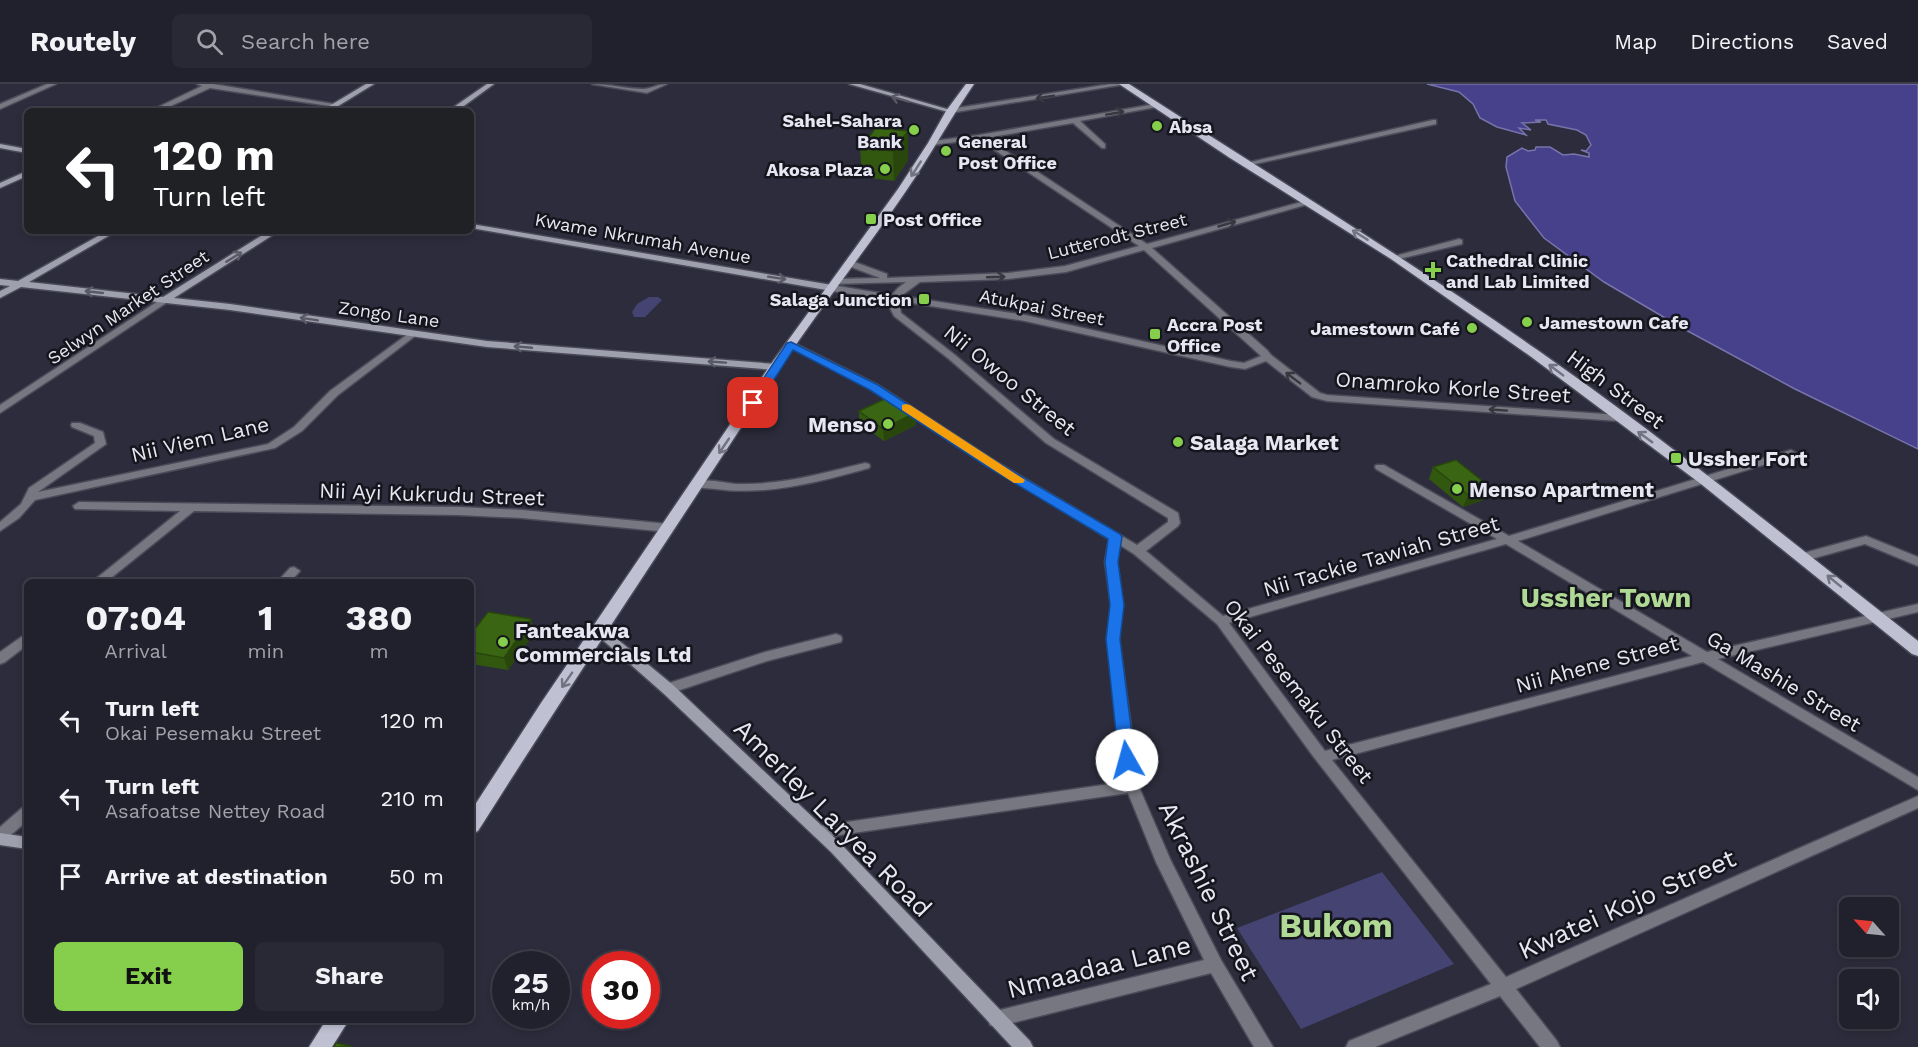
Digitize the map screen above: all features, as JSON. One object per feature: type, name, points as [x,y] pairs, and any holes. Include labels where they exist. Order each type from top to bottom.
[{"type":"main road","points":[[330,108],[371,84]]},
{"type":"main road","points":[[456,108],[491,84]]},
{"type":"main road","points":[[852,84],[950,111]]},
{"type":"main road","points":[[474,822],[776,367],[902,190],[933,143],[950,111],[970,84]]},
{"type":"main road","name":"High Street","points":[[1123,84],[1395,257],[1534,353],[1706,481],[1918,650]]},
{"type":"main road","points":[[0,146],[24,150]]},
{"type":"main road","points":[[0,176],[24,172]]},
{"type":"main road","points":[[0,186],[24,174]]},
{"type":"main road","name":"Kwame Nkrumah Avenue","points":[[474,226],[809,282]]},
{"type":"main road","points":[[0,295],[108,234]]},
{"type":"main road","name":"Selwyn Market Street","points":[[166,299],[270,234]]},
{"type":"main road","name":"Zongo Lane","points":[[0,282],[166,299],[487,344],[776,367]]},
{"type":"main road","name":"Atukpai Street","points":[[809,282],[833,285]]},
{"type":"main road","name":"Amerley Laryea Road","points":[[601,632],[668,689],[819,832],[1024,1047]]},
{"type":"main road","points":[[0,838],[24,842]]},
{"type":"main road","points":[[320,1047],[336,1023]]},
{"type":"street","points":[[0,107],[53,84]]},
{"type":"street","points":[[200,84],[336,105]]},
{"type":"street","points":[[595,84],[647,91],[664,84]]},
{"type":"street","points":[[950,111],[1123,84]]},
{"type":"street","points":[[161,108],[211,85]]},
{"type":"street","points":[[933,143],[1155,106]]},
{"type":"street","points":[[1074,120],[1102,146]]},
{"type":"street","points":[[1246,164],[1433,122]]},
{"type":"street","points":[[979,137],[1146,247],[1267,357]]},
{"type":"street","name":"Lutterodt Street","points":[[898,279],[917,281],[1008,276],[1066,268],[1306,202]]},
{"type":"street","points":[[1395,257],[1459,242]]},
{"type":"street","points":[[849,263],[861,269],[898,279]]},
{"type":"street","points":[[833,285],[898,279]]},
{"type":"street","points":[[895,298],[901,287],[917,281]]},
{"type":"street","name":"Atukpai Street","points":[[833,285],[895,298],[1024,318],[1231,364],[1245,366],[1267,357]]},
{"type":"street","name":"Nii Owoo Street","points":[[895,298],[897,314],[952,357],[1050,441],[1174,516],[1175,520],[1138,551]]},
{"type":"street","name":"Selwyn Market Street","points":[[0,410],[166,299]]},
{"type":"street","name":"Nii Viem Lane","points":[[32,497],[271,446],[298,429],[334,393],[412,334]]},
{"type":"street","name":"Okai Pesemaku Street","points":[[791,345],[874,387],[991,464],[1138,551],[1221,621],[1322,757],[1551,1047]]},
{"type":"street","name":"Onamroko Korle Street","points":[[1267,357],[1321,397],[1619,418]]},
{"type":"street","points":[[0,527],[20,512],[32,497],[33,490],[100,444],[99,434],[76,425]]},
{"type":"street","name":"Nii Tackie Tawiah Street","points":[[1221,621],[1508,540],[1791,453]]},
{"type":"street","points":[[699,484],[742,488],[762,486],[808,479],[865,466]]},
{"type":"street","name":"Ga Mashie Street","points":[[1380,467],[1508,540],[1918,784]]},
{"type":"street","name":"Nii Ayi Kukrudu Street","points":[[79,506],[193,506],[522,514],[669,528]]},
{"type":"street","points":[[102,579],[193,506]]},
{"type":"street","name":"Akrashie Street","points":[[1115,537],[1111,562],[1117,605],[1113,639],[1132,787],[1164,862],[1215,965],[1263,1047]]},
{"type":"street","points":[[1804,557],[1860,540],[1873,542],[1918,562]]},
{"type":"street","points":[[286,579],[294,571]]},
{"type":"street","name":"Nii Ahene Street","points":[[1322,757],[1706,657],[1918,608]]},
{"type":"street","points":[[668,689],[765,657],[836,639]]},
{"type":"street","points":[[0,659],[24,640]]},
{"type":"street","points":[[819,832],[1132,787]]},
{"type":"street","name":"Kwatei Kojo Street","points":[[1355,1047],[1505,986],[1918,802]]},
{"type":"street","points":[[0,838],[24,815]]},
{"type":"street","name":"Nmaadaa Lane","points":[[996,1019],[1215,965]]},
{"type":"shaded area","points":[[1427,84],[1918,84],[1918,449],[1795,389],[1684,329],[1604,282],[1544,238],[1515,201],[1506,167],[1507,157],[1522,148],[1528,151],[1535,150],[1536,147],[1550,147],[1563,155],[1574,154],[1589,157],[1589,153],[1581,150],[1586,151],[1591,145],[1586,135],[1577,130],[1548,124],[1546,120],[1522,123],[1531,130],[1519,128],[1526,135],[1497,127],[1480,118],[1473,104],[1459,92]]},
{"type":"shaded area","points":[[649,297],[658,297],[662,300],[645,317],[634,317],[632,312],[637,304]]},
{"type":"shaded area","points":[[1382,872],[1454,964],[1301,1029],[1237,928]]},
{"type":"building","points":[[876,128],[908,131],[893,151],[860,148]]},
{"type":"building","points":[[891,396],[915,413],[883,429],[859,411]]},
{"type":"building","points":[[1456,460],[1490,487],[1468,495],[1433,467]]},
{"type":"building","points":[[488,612],[531,619],[504,658],[474,653],[474,630]]},
{"type":"building","points":[[336,1043],[353,1047],[334,1047]]},
{"type":"slow traffic","points":[[906,407],[1019,480]]},
{"type":"place","name":"Absa","points":[[1157,126]]},
{"type":"place","name":"Sahel-Sahara Bank","points":[[914,130]]},
{"type":"place","name":"General Post Office","points":[[946,151]]},
{"type":"place","name":"Akosa Plaza","points":[[885,169]]},
{"type":"place","name":"Post Office","points":[[871,219]]},
{"type":"place","name":"Cathedral Clinic and Lab Limited","points":[[1433,270]]},
{"type":"place","name":"Salaga Junction","points":[[924,299]]},
{"type":"place","name":"Jamestown Cafe","points":[[1527,322]]},
{"type":"place","name":"Jamestown Café","points":[[1472,328]]},
{"type":"place","name":"Accra Post Office","points":[[1155,334]]},
{"type":"place","name":"Menso","points":[[888,424]]},
{"type":"place","name":"Salaga Market","points":[[1178,442]]},
{"type":"place","name":"Ussher Fort","points":[[1676,458]]},
{"type":"place","name":"Menso Apartment","points":[[1457,489]]},
{"type":"place","name":"Fanteakwa Commercials Ltd","points":[[503,642]]},
{"type":"district","name":"Ussher Town","points":[[1606,598]]},
{"type":"district","name":"Bukom","points":[[1336,925]]},
{"type":"route","points":[[753,403],[791,345],[874,387],[991,464],[1115,537],[1111,562],[1117,605],[1113,639],[1127,760]]}]
